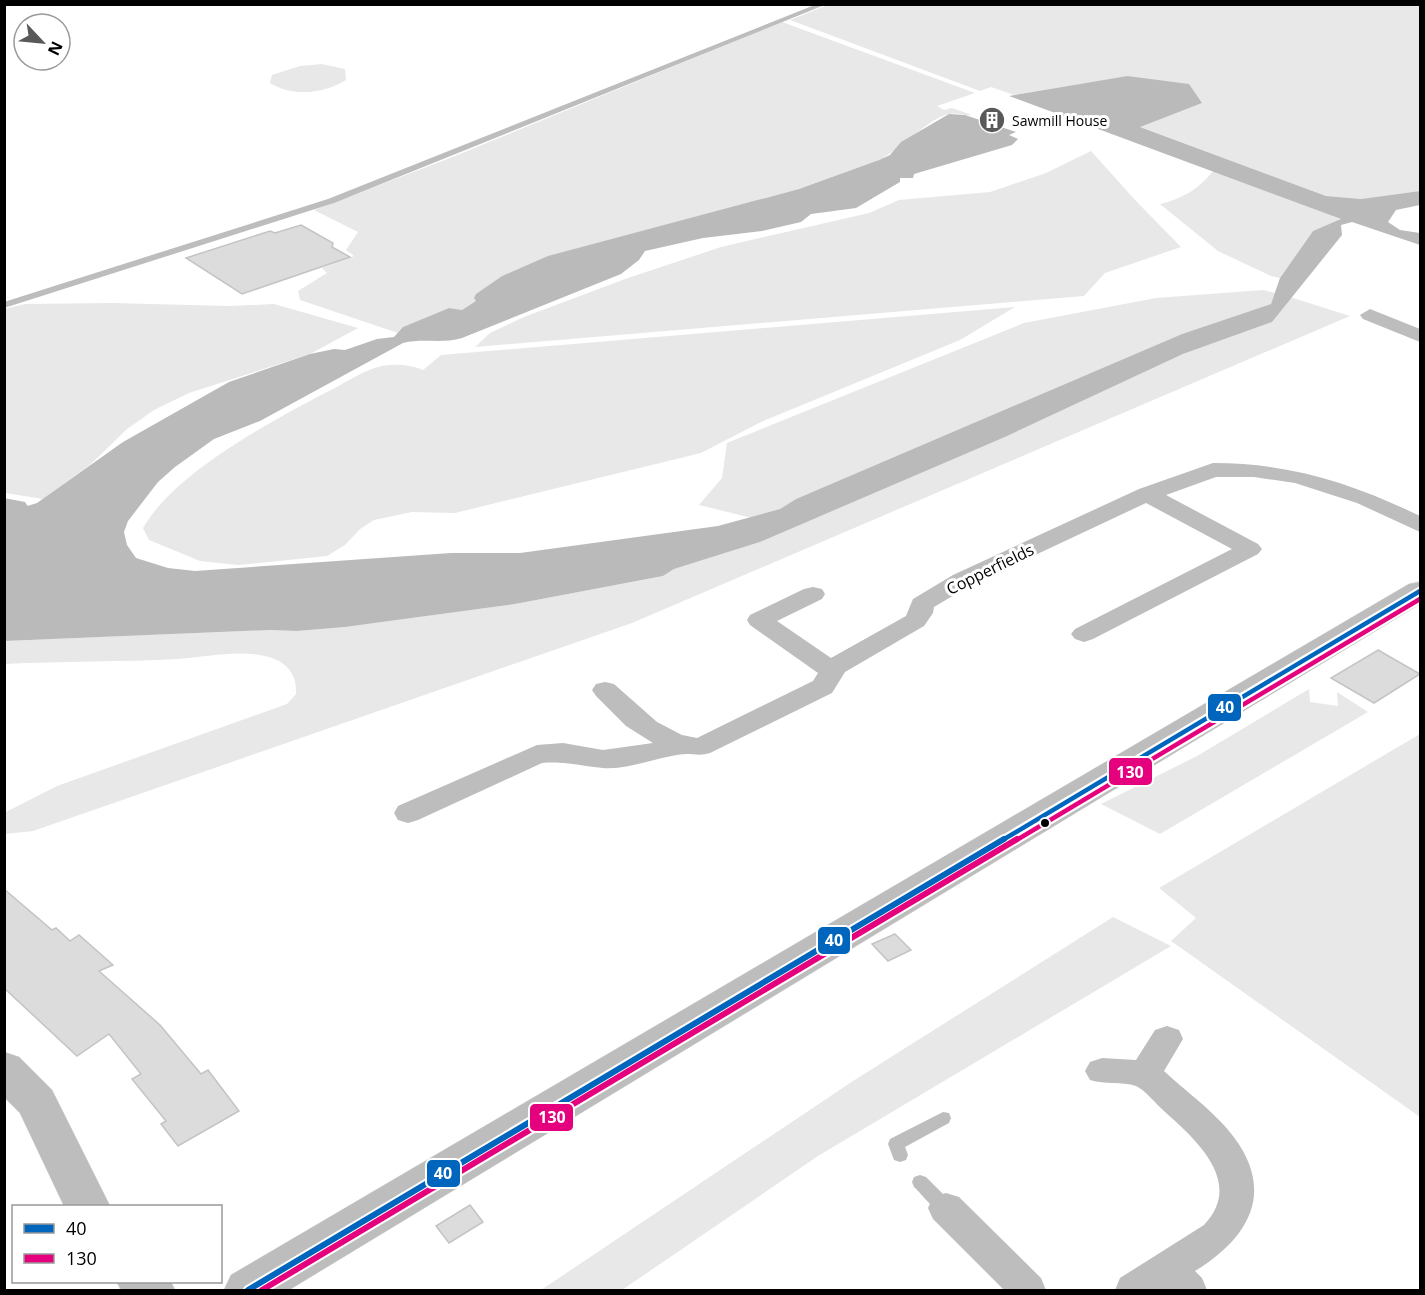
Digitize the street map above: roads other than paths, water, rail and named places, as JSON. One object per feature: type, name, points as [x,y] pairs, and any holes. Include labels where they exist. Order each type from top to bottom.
[{"type":"highway","points":[[248,1290],[1420,591]]},
{"type":"highway","points":[[4,1069],[37,1102],[87,1205]]},
{"type":"street","points":[[1371,315],[1420,336]]},
{"type":"street","name":"Copperfields","points":[[408,813],[537,754],[563,752],[603,759],[624,758],[684,746],[700,747],[824,687],[832,671],[915,621],[921,613],[922,604],[962,580],[1147,494],[1213,470],[1254,470],[1298,477],[1365,498],[1420,525]]},
{"type":"street","points":[[1084,634],[1250,549],[1147,494]]},
{"type":"street","points":[[813,594],[759,620],[832,671]]},
{"type":"street","points":[[605,690],[632,720],[684,746]]},
{"type":"street","points":[[1145,1074],[1167,1040]]},
{"type":"street","points":[[1102,1071],[1145,1074],[1194,1117],[1218,1142],[1233,1167],[1238,1193],[1230,1220],[1178,1280],[1133,1290]]},
{"type":"street","points":[[946,1208],[1028,1290]]},
{"type":"lane","points":[[4,305],[331,201],[824,4]]},
{"type":"lane","points":[[900,1155],[896,1144],[944,1118]]},
{"type":"lane","points":[[920,1182],[946,1208]]},
{"type":"waterway","points":[[4,510],[11,511],[20,589],[4,595]]},
{"type":"place","name":"Sawmill House","points":[[992,120]]}]
